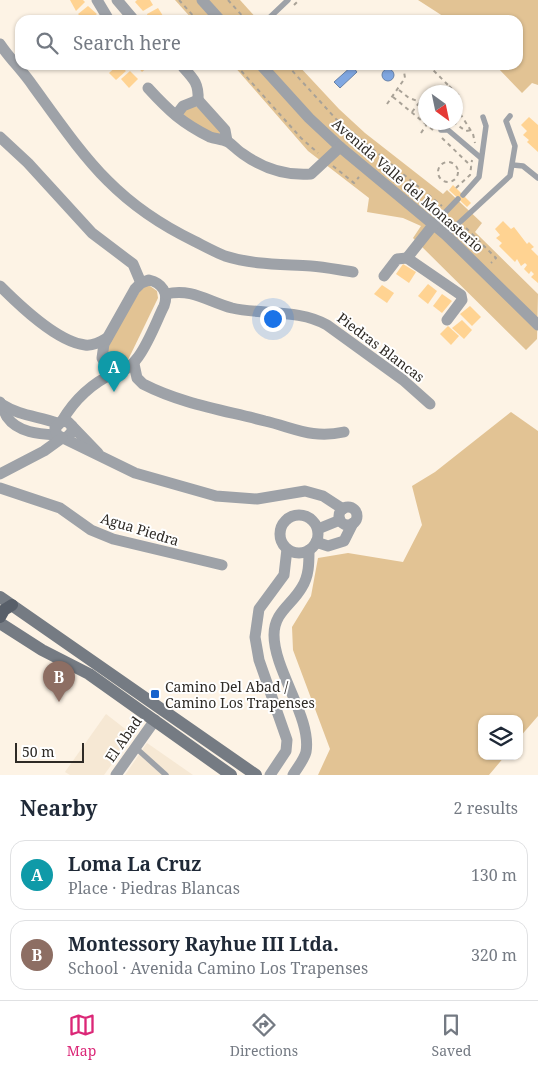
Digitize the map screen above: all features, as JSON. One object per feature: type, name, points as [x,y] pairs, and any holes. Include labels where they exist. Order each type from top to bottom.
[{"type":"main road","points":[[0,597],[256,775]]},
{"type":"main road","points":[[0,617],[4,610],[12,605]]},
{"type":"main road","points":[[0,623],[42,650],[89,674],[231,775]]},
{"type":"street","points":[[97,0],[106,15]]},
{"type":"street","points":[[118,0],[130,15]]},
{"type":"street","points":[[202,0],[216,15]]},
{"type":"street","points":[[0,44],[15,62]]},
{"type":"street","points":[[22,70],[93,167],[121,195],[144,213],[177,232],[226,256],[261,263],[314,266],[353,272]]},
{"type":"street","points":[[186,70],[197,82],[199,88],[198,100],[225,130],[227,141]]},
{"type":"street","name":"Avenida Valle del Monasterio","points":[[266,70],[309,118],[340,147],[434,224],[538,325]]},
{"type":"street","points":[[148,88],[170,112],[177,114],[185,124],[216,140],[227,141],[253,162],[281,173],[311,174],[340,147]]},
{"type":"street","points":[[177,114],[189,102],[198,100]]},
{"type":"street","points":[[0,137],[28,163],[92,233],[133,264],[141,283]]},
{"type":"street","points":[[407,258],[434,224]]},
{"type":"street","points":[[384,276],[398,259],[407,258],[461,295],[462,300],[447,320]]},
{"type":"street","points":[[61,437],[54,428],[65,423],[86,393],[95,384],[134,364],[164,306],[166,294],[161,286],[154,282],[141,283],[135,289],[106,338],[102,349],[103,361],[95,384]]},
{"type":"street","points":[[0,286],[42,323],[83,345],[117,373],[192,404],[265,421],[310,435],[344,432]]},
{"type":"street","name":"Piedras Blancas","points":[[166,294],[187,292],[239,309],[263,314],[305,316],[322,322],[403,380],[430,404]]},
{"type":"street","points":[[83,345],[94,344],[106,338]]},
{"type":"street","points":[[134,364],[137,378],[143,384]]},
{"type":"street","points":[[1,403],[27,417],[43,418],[65,423],[103,458]]},
{"type":"street","points":[[1,403],[7,417],[21,428],[39,434],[61,437],[147,477],[216,496],[256,499],[305,491],[323,496],[341,515]]},
{"type":"street","points":[[0,474],[44,451],[61,437],[70,434],[65,423]]},
{"type":"street","name":"Agua Piedra","points":[[0,488],[60,508],[91,530],[113,539],[222,566]]},
{"type":"street","points":[[293,775],[305,754],[306,740],[277,656],[274,636],[276,622],[281,612],[303,586],[307,576],[313,546],[318,529],[349,508],[354,511],[356,516],[344,541],[328,546],[313,546],[299,553],[287,549],[280,540],[280,533],[286,519],[294,515],[304,515],[313,521],[318,529]]},
{"type":"street","points":[[270,775],[286,751],[287,740],[259,660],[255,627],[260,609],[284,575],[287,549]]},
{"type":"street","name":"El Abad","points":[[116,775],[155,720]]},
{"type":"lane","points":[[272,15],[288,0]]},
{"type":"lane","points":[[446,235],[510,176],[513,166],[514,140],[506,125],[506,121],[510,116]]},
{"type":"lane","points":[[434,224],[479,177],[486,126],[483,117]]},
{"type":"lane","points":[[441,133],[448,130],[481,158]]},
{"type":"lane","points":[[513,166],[523,166],[538,178]]},
{"type":"lane","points":[[136,748],[166,775]]},
{"type":"path","points":[[179,0],[192,15]]},
{"type":"path","points":[[228,0],[242,15]]},
{"type":"path","points":[[240,70],[301,138],[354,183],[367,168]]},
{"type":"path","points":[[292,70],[336,119],[447,210]]},
{"type":"path","points":[[388,104],[399,90],[405,78],[403,70]]},
{"type":"path","points":[[433,70],[448,85]]},
{"type":"path","points":[[440,76],[444,73]]},
{"type":"path","points":[[399,90],[409,98],[418,101]]},
{"type":"path","points":[[393,97],[418,117]]},
{"type":"path","points":[[412,112],[418,103]]},
{"type":"path","points":[[463,129],[466,131],[471,130]]},
{"type":"path","points":[[441,133],[470,166]]},
{"type":"path","points":[[449,162],[455,164],[459,173],[456,179],[446,182],[440,178],[438,172],[443,163],[449,162]]},
{"type":"path","points":[[460,222],[496,258],[483,271]]},
{"type":"shaded area","points":[[175,0],[240,0],[254,15],[188,15]]},
{"type":"shaded area","points":[[418,0],[538,0],[538,85],[532,83],[522,93],[500,70],[523,70],[523,15],[441,15]]},
{"type":"shaded area","points":[[237,70],[303,70],[339,109],[365,133],[443,194],[447,190],[482,223],[475,232],[538,294],[537,339],[526,350],[413,238],[421,226],[403,218],[367,212],[369,198],[308,151]]},
{"type":"shaded area","points":[[194,104],[223,132],[220,137],[188,122],[182,112]]},
{"type":"shaded area","points":[[143,286],[150,286],[157,291],[158,298],[127,362],[122,366],[112,366],[107,362],[106,347]]},
{"type":"shaded area","points":[[511,412],[538,431],[538,716],[523,733],[523,715],[478,715],[478,760],[502,760],[489,775],[318,775],[330,749],[293,650],[292,627],[311,596],[318,558],[348,553],[403,562],[422,525],[412,486],[435,472]]},
{"type":"shaded area","points":[[106,714],[133,735],[104,775],[70,775],[65,772]]},
{"type":"shaded area","points":[[147,743],[193,775],[125,775]]},
{"type":"water","points":[[348,70],[355,70],[357,72],[340,88],[334,82]]},
{"type":"water","points":[[385,70],[391,70],[394,73],[394,77],[390,81],[386,81],[382,77],[382,73]]},
{"type":"building","points":[[70,0],[83,0],[85,2],[76,11]]},
{"type":"building","points":[[137,0],[150,0],[153,5],[143,11],[135,2]]},
{"type":"building","points":[[88,6],[97,14],[79,15]]},
{"type":"building","points":[[158,8],[162,15],[147,15]]},
{"type":"building","points":[[112,70],[126,71],[116,80],[109,73]]},
{"type":"building","points":[[130,71],[138,79],[129,88],[121,79]]},
{"type":"building","points":[[529,117],[538,125],[538,152],[527,142],[529,140],[523,135],[527,131],[521,125]]},
{"type":"building","points":[[453,185],[471,203],[467,207],[449,190]]},
{"type":"building","points":[[503,221],[511,229],[514,227],[527,244],[529,242],[534,247],[531,249],[538,256],[538,283],[531,277],[534,274],[531,271],[529,274],[524,269],[527,265],[525,263],[521,266],[517,259],[515,262],[499,246],[502,243],[496,238],[500,235],[495,229]]},
{"type":"building","points":[[403,264],[416,272],[409,283],[396,274]]},
{"type":"building","points":[[428,284],[437,291],[428,304],[418,296]]},
{"type":"building","points":[[382,285],[394,293],[387,303],[374,294]]},
{"type":"building","points":[[442,294],[452,301],[442,313],[433,306]]},
{"type":"building","points":[[470,306],[481,317],[472,326],[460,314]]},
{"type":"building","points":[[462,320],[472,330],[464,339],[452,328]]},
{"type":"building","points":[[448,326],[459,336],[451,345],[440,334]]},
{"type":"place","name":"Loma La Cruz","points":[[114,392]]},
{"type":"place","name":"Camino Del Abad / Camino Los Trapenses","points":[[155,694]]},
{"type":"place","name":"Montessory Rayhue III Ltda.","points":[[59,702]]}]
